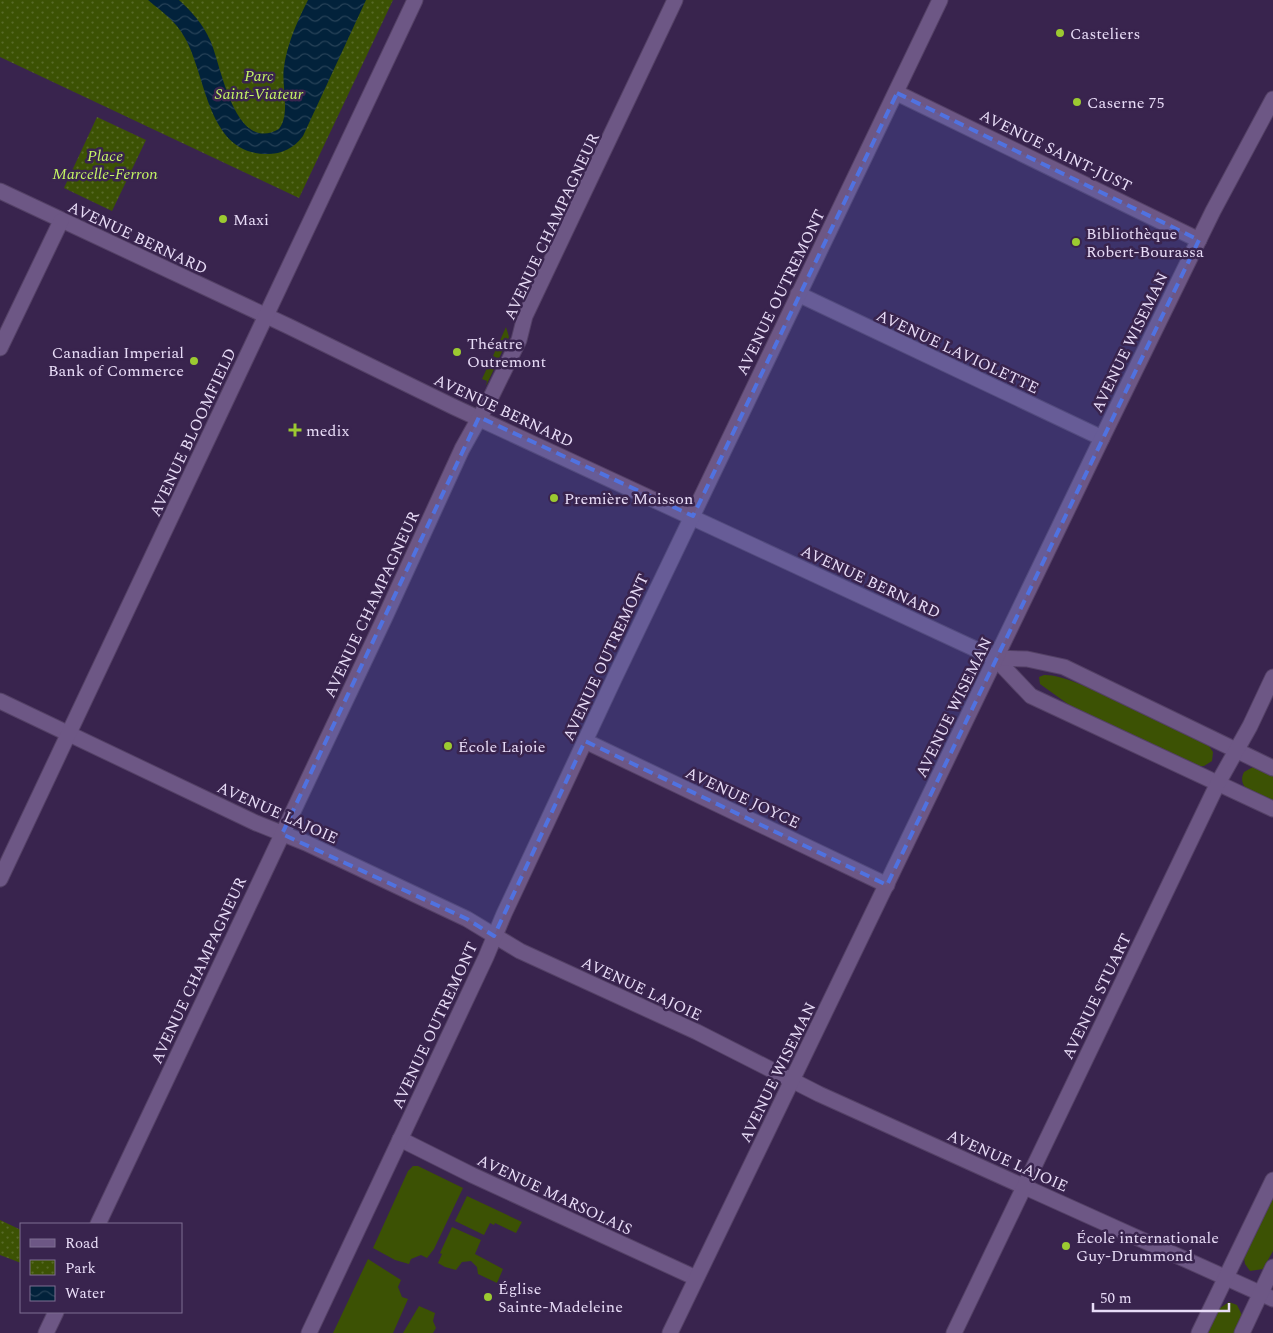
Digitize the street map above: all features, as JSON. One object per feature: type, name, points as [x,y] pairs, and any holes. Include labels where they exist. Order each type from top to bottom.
[{"type":"street","name":"AVENUE BLOOMFIELD","points":[[0,879],[415,0]]},
{"type":"street","name":"AVENUE CHAMPAGNEUR","points":[[98,1223],[462,449],[519,340],[525,316],[675,0]]},
{"type":"street","name":"AVENUE OUTREMONT","points":[[309,1333],[585,740],[940,0]]},
{"type":"street","name":"AVENUE SAINT-JUST","points":[[897,92],[1199,240]]},
{"type":"street","name":"AVENUE WISEMAN","points":[[670,1333],[1102,438],[1199,240],[1273,99]]},
{"type":"street","name":"AVENUE BERNARD","points":[[0,191],[479,418],[995,658],[1030,696],[1273,809]]},
{"type":"street","points":[[0,348],[61,221]]},
{"type":"street","name":"AVENUE LAVIOLETTE","points":[[798,294],[1102,438]]},
{"type":"street","name":"AVENUE BERNARD","points":[[995,658],[1027,659],[1064,668],[1273,768]]},
{"type":"street","name":"AVENUE STUART","points":[[954,1333],[1218,783],[1250,726],[1273,677]]},
{"type":"street","name":"AVENUE LAJOIE","points":[[0,701],[467,919],[494,936],[792,1080],[1024,1186],[1042,1192],[1267,1296]]},
{"type":"street","name":"AVENUE JOYCE","points":[[585,740],[887,885]]},
{"type":"street","name":"AVENUE MARSOLAIS","points":[[400,1139],[472,1175],[696,1278]]},
{"type":"street","points":[[1199,1333],[1273,1180]]},
{"type":"street","points":[[1242,1333],[1267,1296],[1273,1267]]},
{"type":"street","points":[[46,1333],[56,1313]]},
{"type":"highlighted area","points":[[897,93],[1199,240],[887,885],[585,741],[494,936],[467,919],[282,834],[479,417],[693,516]]},
{"type":"green space","name":"Parc Saint-Viateur","points":[[0,0],[393,0],[299,198],[0,57]]},
{"type":"green space","name":"Place Marcelle-Ferron","points":[[97,117],[146,140],[112,211],[64,188]]},
{"type":"green space","points":[[506,327],[509,337],[486,386],[487,381],[482,379],[488,366],[493,368],[497,358],[493,356]]},
{"type":"green space","points":[[1044,675],[1058,677],[1099,692],[1207,743],[1213,752],[1212,761],[1204,766],[1197,766],[1072,707],[1040,684],[1039,677]]},
{"type":"green space","points":[[1253,767],[1273,775],[1273,802],[1250,792],[1243,783],[1244,772]]},
{"type":"green space","points":[[413,1166],[418,1166],[463,1188],[434,1249],[427,1258],[421,1255],[411,1259],[409,1264],[395,1260],[373,1248],[408,1171]]},
{"type":"green space","points":[[467,1196],[522,1222],[516,1233],[495,1223],[494,1225],[490,1223],[484,1235],[455,1221]]},
{"type":"green space","points":[[1273,1197],[1273,1251],[1263,1269],[1250,1271],[1245,1264],[1244,1258]]},
{"type":"green space","points":[[0,1220],[20,1230],[20,1263],[0,1255]]},
{"type":"green space","points":[[452,1227],[481,1240],[475,1254],[503,1269],[497,1283],[478,1274],[477,1267],[471,1261],[462,1262],[456,1270],[438,1263],[442,1254],[440,1253]]},
{"type":"green space","points":[[368,1259],[401,1280],[398,1287],[402,1297],[408,1299],[393,1333],[333,1333]]},
{"type":"green space","points":[[1229,1302],[1237,1305],[1242,1315],[1234,1333],[1208,1333],[1220,1308]]},
{"type":"green space","points":[[419,1306],[435,1313],[433,1321],[436,1328],[433,1333],[403,1333]]},
{"type":"water","points":[[148,0],[179,0],[193,14],[210,40],[225,85],[240,118],[251,129],[264,134],[279,129],[283,123],[285,107],[283,74],[285,59],[292,35],[308,0],[366,0],[303,136],[287,150],[267,154],[247,151],[232,141],[220,128],[185,38],[173,22]]},
{"type":"place","name":"Casteliers","points":[[1060,33]]},
{"type":"place","name":"Caserne 75","points":[[1077,102]]},
{"type":"place","name":"Maxi","points":[[223,219]]},
{"type":"place","name":"Bibliothèque Robert-Bourassa","points":[[1076,242]]},
{"type":"place","name":"Théatre Outremont","points":[[457,352]]},
{"type":"place","name":"Canadian Imperial Bank of Commerce","points":[[194,361]]},
{"type":"place","name":"medix","points":[[295,430]]},
{"type":"place","name":"Première Moisson","points":[[554,498]]},
{"type":"place","name":"École Lajoie","points":[[448,746]]},
{"type":"place","name":"École internationale Guy-Drummond","points":[[1066,1246]]},
{"type":"place","name":"Église Sainte-Madeleine","points":[[488,1297]]}]
